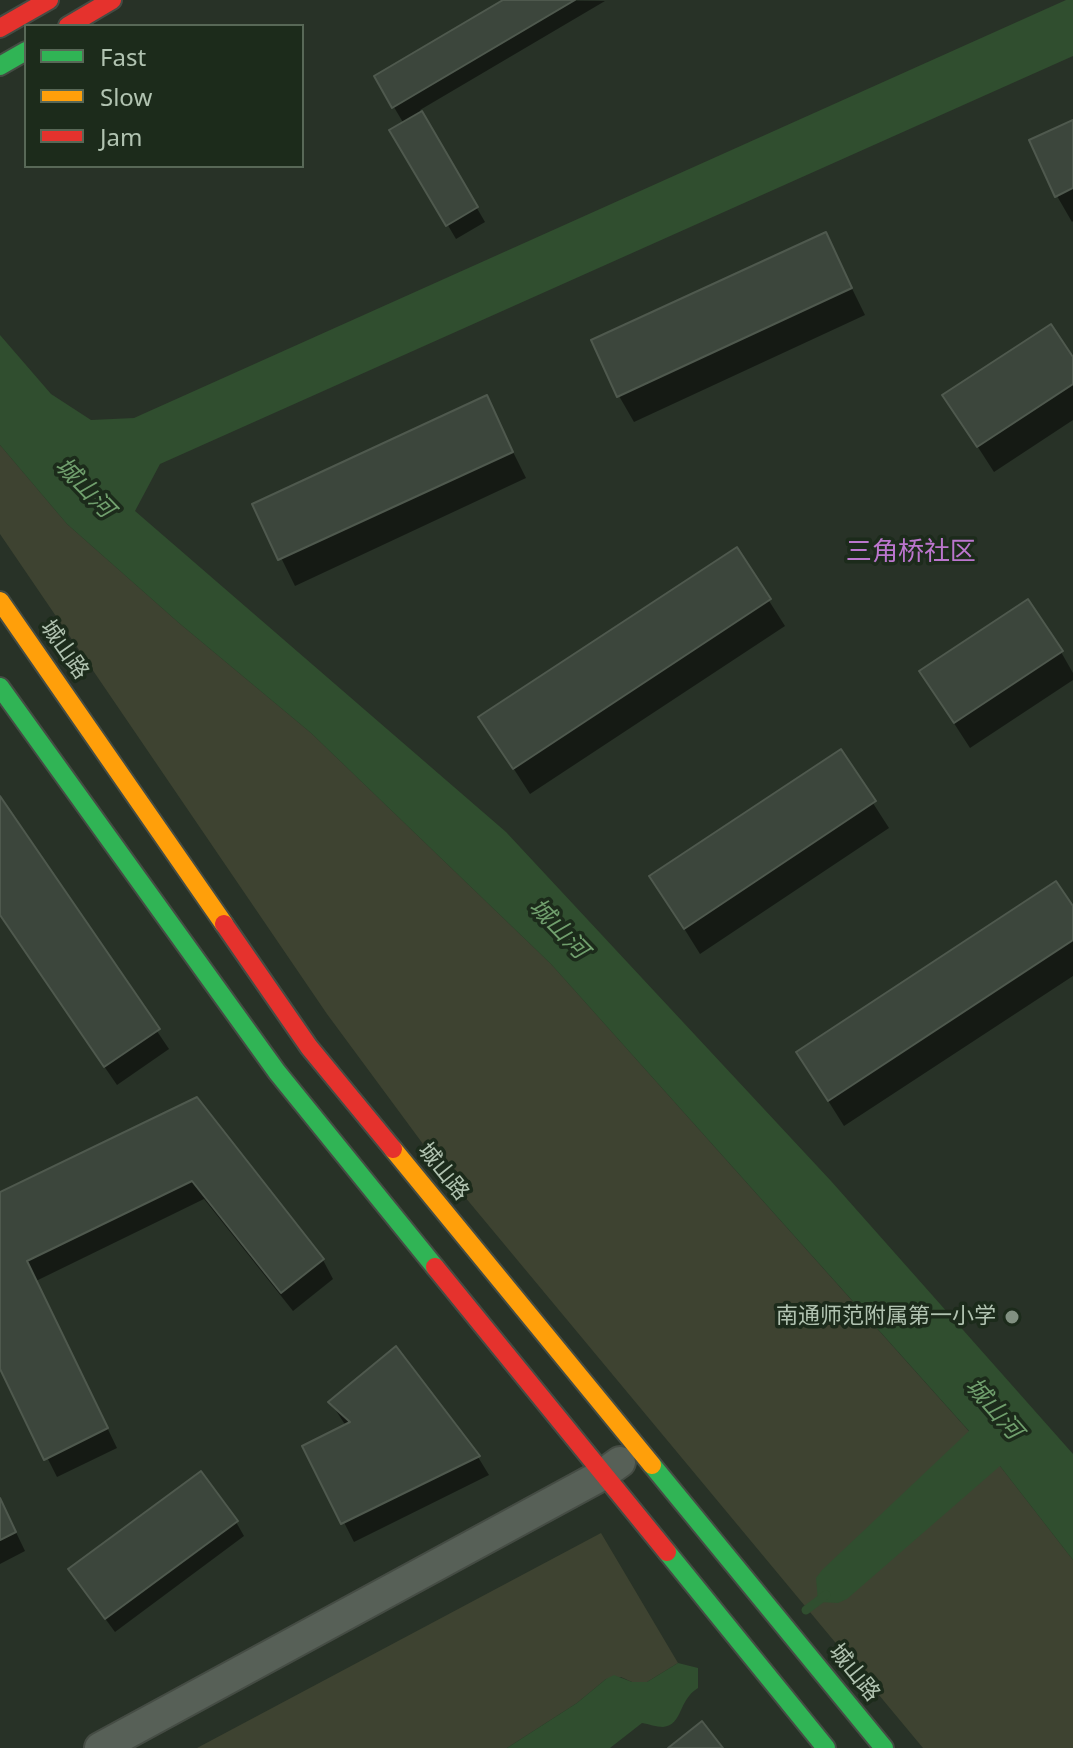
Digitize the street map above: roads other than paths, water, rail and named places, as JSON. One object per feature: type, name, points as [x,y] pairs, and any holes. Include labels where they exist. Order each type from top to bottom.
[{"type":"main road","points":[[0,28],[49,0]]},
{"type":"main road","points":[[71,24],[112,0]]},
{"type":"main road","points":[[0,66],[24,52]]},
{"type":"main road","name":"城山路","points":[[0,601],[309,1047],[884,1748]]},
{"type":"main road","points":[[0,687],[277,1072],[826,1748]]},
{"type":"street","points":[[100,1748],[602,1475],[638,1448]]},
{"type":"water","name":"城山河","points":[[1066,0],[1073,0],[1073,56],[160,464],[135,511],[506,832],[831,1181],[1073,1454],[1073,1560],[1000,1466],[847,1599],[838,1603],[818,1602],[816,1578],[822,1570],[969,1431],[551,964],[311,733],[67,524],[0,445],[0,335],[51,394],[91,420],[134,418]]},
{"type":"water","points":[[678,1663],[698,1668],[698,1688],[669,1725],[660,1727],[642,1723],[610,1748],[507,1748],[614,1675],[632,1682],[647,1682]]},
{"type":"waterway","points":[[806,1610],[826,1595]]},
{"type":"place","name":"南通师范附属第一小学","points":[[1012,1317]]},
{"type":"district","name":"三角桥社区","points":[[911,553]]}]
